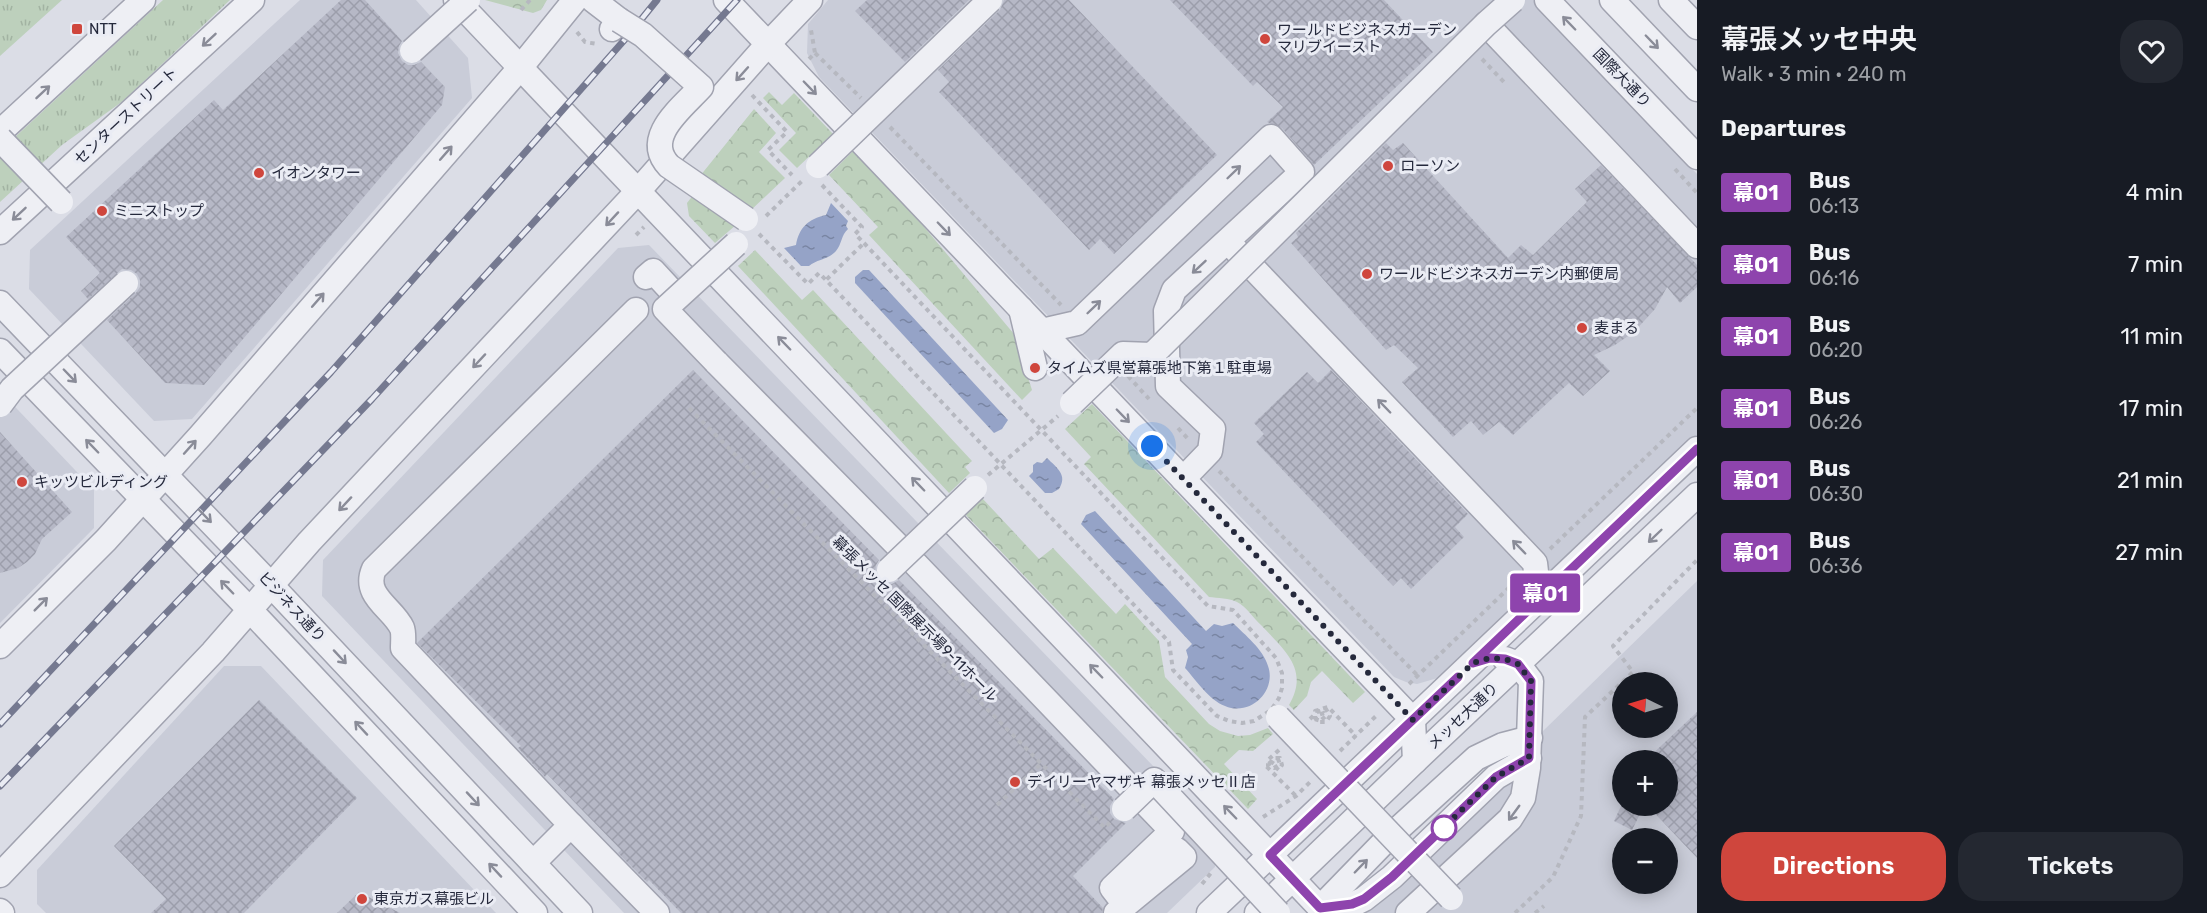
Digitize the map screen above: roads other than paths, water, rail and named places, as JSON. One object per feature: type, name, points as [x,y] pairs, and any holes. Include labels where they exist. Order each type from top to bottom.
[{"type":"street","points":[[0,132],[143,0]]},
{"type":"street","name":"センターストリート","points":[[0,232],[252,0]]},
{"type":"street","points":[[456,0],[1323,911],[1364,899],[1392,877],[1529,748]]},
{"type":"street","points":[[412,51],[468,0]]},
{"type":"street","points":[[726,0],[1413,720],[1415,761]]},
{"type":"street","points":[[814,170],[990,0]]},
{"type":"street","points":[[1072,403],[1124,354],[1152,355],[1512,0]]},
{"type":"street","name":"国際大通り","points":[[1547,0],[1697,156]]},
{"type":"street","points":[[1612,0],[1697,89]]},
{"type":"street","points":[[1671,0],[1697,27]]},
{"type":"street","points":[[0,646],[106,540],[520,68],[588,2],[616,25],[643,35],[701,87],[663,130],[659,140],[662,157],[669,166],[754,222]]},
{"type":"street","points":[[0,875],[213,652],[309,542],[639,190],[768,44],[803,8]]},
{"type":"street","points":[[1486,24],[1697,246]]},
{"type":"street","points":[[1042,331],[1077,323],[1271,137],[1302,172],[1174,290],[1166,311],[1168,386],[1213,429],[1210,452],[1183,479]]},
{"type":"street","points":[[0,139],[61,202]]},
{"type":"street","points":[[1227,241],[1535,563],[1539,598]]},
{"type":"street","points":[[736,244],[664,309],[897,562],[1131,802],[1172,831],[1112,888],[1119,897],[1177,850],[1184,856],[1116,913]]},
{"type":"street","points":[[646,278],[653,271],[677,297]]},
{"type":"street","points":[[0,405],[12,389],[126,283]]},
{"type":"street","name":"ビジネス通り","points":[[0,303],[166,474],[580,913]]},
{"type":"street","points":[[1021,309],[1035,368]]},
{"type":"street","points":[[636,310],[374,569],[370,584],[374,593],[403,629],[403,648],[657,913]]},
{"type":"street","points":[[0,351],[250,610],[535,913]]},
{"type":"street","name":"メッセ大通り","points":[[1209,913],[1697,449]]},
{"type":"street","points":[[897,562],[975,488]]},
{"type":"street","name":"メッセ大通り","points":[[1257,913],[1697,495]]},
{"type":"street","points":[[1408,913],[1510,819],[1516,811],[1527,782],[1531,681],[1518,664],[1505,659],[1490,658],[1473,663]]},
{"type":"street","points":[[1278,717],[1451,898]]},
{"type":"street","points":[[1131,802],[1154,780],[1278,913]]},
{"type":"street","points":[[533,863],[571,825]]},
{"type":"water","points":[[831,203],[848,221],[846,226],[848,229],[833,254],[809,266],[801,266],[784,248],[796,245],[805,225],[826,215]]},
{"type":"water","points":[[863,270],[869,270],[1008,420],[1002,429],[994,433],[855,283],[855,277]]},
{"type":"water","points":[[1047,458],[1062,476],[1059,489],[1052,493],[1045,493],[1029,476],[1033,472],[1033,465],[1037,462],[1042,463]]},
{"type":"water","points":[[1095,511],[1206,631],[1214,624],[1222,626],[1233,623],[1258,648],[1266,660],[1270,675],[1269,684],[1259,700],[1244,708],[1225,706],[1208,695],[1198,684],[1185,668],[1188,657],[1186,650],[1192,644],[1081,524],[1086,515]]},
{"type":"railway","points":[[0,724],[331,372],[627,37],[657,0]]},
{"type":"railway","points":[[0,786],[372,399],[737,0]]},
{"type":"place","name":"NTT","points":[[77,29]]},
{"type":"place","name":"ワールドビジネスガーデン マリブイースト","points":[[1265,39]]},
{"type":"place","name":"ローソン","points":[[1388,166]]},
{"type":"place","name":"イオンタワー","points":[[259,173]]},
{"type":"place","name":"ミニストップ","points":[[102,211]]},
{"type":"place","name":"ワールドビジネスガーデン内郵便局","points":[[1367,274]]},
{"type":"place","name":"麦まる","points":[[1582,328]]},
{"type":"place","name":"タイムズ県営幕張地下第１駐車場","points":[[1035,368]]},
{"type":"place","name":"キッツビルディング","points":[[22,482]]},
{"type":"place","name":"デイリーヤマザキ 幕張メッセⅡ店","points":[[1015,782]]},
{"type":"place","name":"東京ガス幕張ビル","points":[[362,899]]}]
